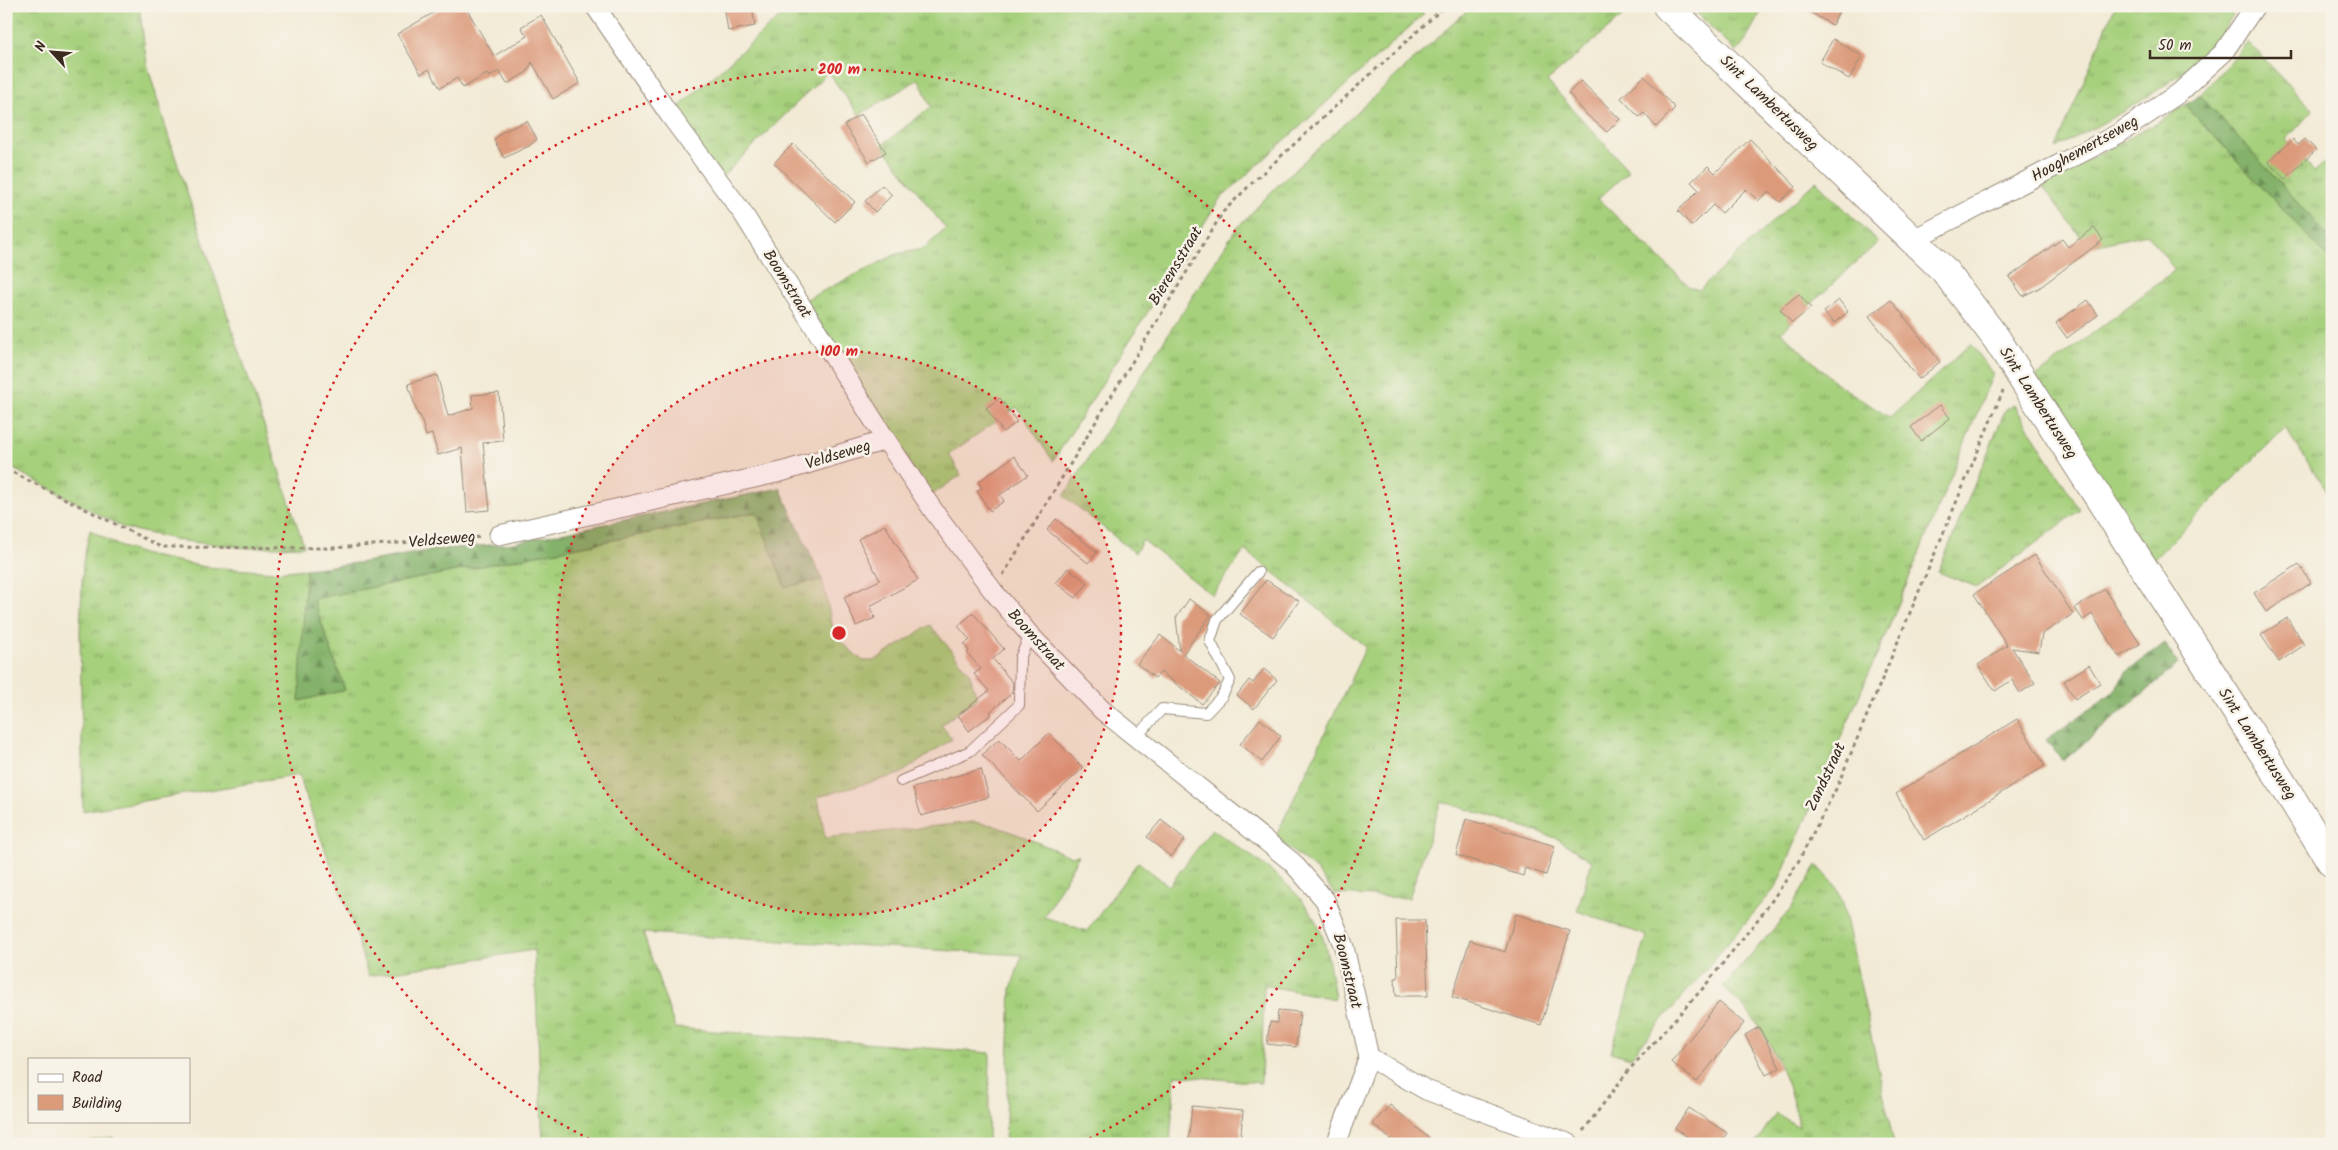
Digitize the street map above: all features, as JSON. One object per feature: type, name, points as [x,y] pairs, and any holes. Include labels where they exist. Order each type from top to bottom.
[{"type":"street","name":"Boomstraat","points":[[595,6],[670,114],[742,212],[886,440],[933,510],[993,591],[1030,635],[1102,710],[1292,862],[1325,900],[1344,947],[1360,1026],[1369,1057]]},
{"type":"street","name":"Sint Lambertusweg","points":[[1667,6],[1944,270],[1996,338],[2282,781],[2332,863]]},
{"type":"street","name":"Hooghemertseweg","points":[[1912,240],[2118,134],[2179,94],[2223,53],[2255,6]]},
{"type":"street","name":"Veldseweg","points":[[499,535],[781,472],[886,440]]},
{"type":"street","points":[[1336,1144],[1369,1057],[1426,1090],[1574,1140]]},
{"type":"lane","points":[[1136,737],[1162,709],[1206,713],[1222,696],[1230,680],[1210,641],[1217,620],[1258,572]]},
{"type":"lane","points":[[901,781],[970,751],[1019,705],[1020,658],[1030,635]]},
{"type":"path","name":"Bierensstraat","points":[[993,591],[1223,212],[1445,6]]},
{"type":"path","name":"Zandstraat","points":[[1574,1140],[1628,1071],[1704,987],[1766,909],[1797,864],[1836,789],[1997,402],[2016,369]]},
{"type":"path","name":"Veldseweg","points":[[6,469],[161,547],[333,548],[499,535]]},
{"type":"green space","points":[[6,6],[139,6],[147,64],[168,135],[304,546],[248,548],[183,541],[124,528],[6,465]]},
{"type":"green space","points":[[792,6],[1416,6],[1424,14],[1219,200],[1053,461],[1017,407],[949,454],[961,475],[930,496],[805,300],[897,254],[923,249],[946,229],[882,145],[931,107],[919,79],[859,115],[828,72],[722,177],[671,114]]},
{"type":"green space","points":[[1472,6],[1633,7],[1547,81],[1629,171],[1598,199],[1690,287],[1699,290],[1816,181],[1878,242],[1781,332],[1836,383],[1890,418],[1970,344],[1993,374],[1889,627],[1776,887],[1630,1058],[1611,1052],[1647,936],[1577,911],[1592,861],[1556,838],[1441,801],[1409,898],[1335,894],[1315,869],[1275,838],[1366,647],[1245,550],[1212,595],[1143,540],[1135,553],[1064,496],[1236,229],[1278,185]]},
{"type":"green space","points":[[1690,6],[1764,6],[1745,41],[1736,52]]},
{"type":"green space","points":[[2115,6],[2238,6],[2218,39],[2184,72],[2142,100],[2056,148]]},
{"type":"green space","points":[[2248,42],[2313,110],[2286,140],[2314,172],[2329,159],[2332,162],[2332,241],[2200,95]]},
{"type":"green space","points":[[2200,95],[2332,241],[2332,262],[2185,105]]},
{"type":"green space","points":[[2185,105],[2332,262],[2332,499],[2285,428],[2151,562],[2036,377],[2175,270],[2147,234],[2088,247],[2041,184],[2168,117]]},
{"type":"green space","points":[[2014,405],[2080,510],[1977,587],[1938,572],[2006,409]]},
{"type":"green space","points":[[780,488],[822,579],[785,587],[756,512],[313,599],[345,690],[299,701],[306,569],[365,562],[433,550],[513,543]]},
{"type":"green space","points":[[757,512],[785,587],[822,579],[835,637],[863,661],[874,661],[930,625],[969,672],[977,698],[941,725],[952,739],[900,774],[818,797],[825,838],[974,822],[992,825],[1070,856],[1079,855],[1044,917],[1087,931],[1138,862],[1169,886],[1212,829],[1261,863],[1292,889],[1305,904],[1315,920],[1327,953],[1335,999],[1264,985],[1261,1083],[1175,1075],[1170,1144],[1005,1144],[1011,989],[1022,955],[643,933],[675,1028],[990,1053],[988,1144],[543,1144],[534,950],[368,976],[353,924],[299,775],[83,811],[80,632],[83,562],[90,530],[121,547],[146,555],[206,567],[275,572],[306,569],[300,701],[345,690],[313,599]]},
{"type":"green space","points":[[2164,643],[2178,664],[2063,761],[2046,740],[2112,693],[2127,671]]},
{"type":"green space","points":[[1817,865],[1836,886],[1843,903],[1894,1144],[1755,1144],[1776,1113],[1799,1127],[1788,1086],[1770,1045],[1744,1007],[1723,987],[1790,910]]},
{"type":"green space","points":[[113,1137],[113,1144],[73,1144]]},
{"type":"building","points":[[445,6],[465,6],[494,56],[527,36],[521,27],[541,15],[580,83],[553,99],[532,62],[527,72],[507,84],[499,71],[489,77],[487,74],[463,88],[457,78],[440,88],[429,69],[421,74],[397,34]]},
{"type":"building","points":[[724,6],[752,6],[755,26],[728,31]]},
{"type":"building","points":[[1800,6],[1842,6],[1832,25]]},
{"type":"building","points":[[1833,39],[1862,56],[1849,79],[1820,62]]},
{"type":"building","points":[[1644,76],[1675,108],[1656,127],[1644,113],[1639,117],[1621,98]]},
{"type":"building","points":[[1581,81],[1620,119],[1607,132],[1586,114],[1568,93]]},
{"type":"building","points":[[861,114],[886,152],[869,162],[844,125]]},
{"type":"building","points":[[527,121],[537,139],[529,146],[504,158],[494,140],[502,132]]},
{"type":"building","points":[[1750,139],[1796,187],[1780,202],[1769,191],[1758,201],[1746,189],[1722,213],[1713,205],[1692,226],[1678,211],[1699,190],[1691,182],[1708,166],[1715,173]]},
{"type":"building","points":[[2293,139],[2298,145],[2305,139],[2316,150],[2285,179],[2268,162]]},
{"type":"building","points":[[793,144],[855,202],[835,222],[774,163]]},
{"type":"building","points":[[882,185],[892,195],[875,212],[865,201]]},
{"type":"building","points":[[2094,228],[2103,240],[2039,288],[2023,296],[2009,277],[2062,239],[2068,247]]},
{"type":"building","points":[[1799,294],[1811,308],[1792,323],[1780,309]]},
{"type":"building","points":[[1839,300],[1848,312],[1834,323],[1824,312]]},
{"type":"building","points":[[1891,300],[1940,362],[1919,379],[1869,316]]},
{"type":"building","points":[[2088,300],[2098,315],[2067,338],[2056,323]]},
{"type":"building","points":[[437,375],[448,416],[473,408],[472,395],[499,393],[503,441],[483,443],[490,510],[467,512],[462,448],[438,455],[432,434],[426,436],[408,384]]},
{"type":"building","points":[[1000,398],[1017,422],[1003,432],[986,408]]},
{"type":"building","points":[[1940,405],[1950,418],[1921,441],[1911,427]]},
{"type":"building","points":[[1014,456],[1028,475],[1000,495],[1004,501],[990,511],[977,491],[982,488],[978,482]]},
{"type":"building","points":[[1056,519],[1097,552],[1088,563],[1047,530]]},
{"type":"building","points":[[885,525],[918,580],[870,606],[875,618],[856,626],[844,597],[880,580],[858,539]]},
{"type":"building","points":[[2035,555],[2073,614],[2042,634],[2039,652],[2012,648],[2035,683],[2020,693],[2012,680],[1995,691],[1978,665],[2007,645],[1974,594]]},
{"type":"building","points":[[2299,564],[2311,583],[2266,612],[2254,593]]},
{"type":"building","points":[[1068,568],[1088,583],[1076,598],[1056,583]]},
{"type":"building","points":[[1266,580],[1299,601],[1273,637],[1240,614]]},
{"type":"building","points":[[2105,589],[2140,644],[2119,657],[2092,614],[2083,620],[2075,608]]},
{"type":"building","points":[[1189,599],[1211,615],[1183,654],[1220,683],[1202,704],[1161,672],[1155,678],[1137,664],[1160,635],[1180,651],[1176,618]]},
{"type":"building","points":[[973,613],[1004,649],[993,659],[1013,683],[1012,693],[990,712],[992,714],[969,731],[958,715],[989,691],[974,674],[981,669],[967,653],[969,651],[964,644],[970,640],[958,626]]},
{"type":"building","points":[[2287,618],[2304,645],[2279,662],[2261,635]]},
{"type":"building","points":[[2089,665],[2100,683],[2075,699],[2064,681]]},
{"type":"building","points":[[1264,669],[1277,680],[1254,709],[1237,695],[1249,680],[1253,683]]},
{"type":"building","points":[[1260,719],[1281,736],[1262,762],[1240,744]]},
{"type":"building","points":[[2017,719],[2045,766],[1924,840],[1896,794]]},
{"type":"building","points":[[1049,733],[1083,768],[1037,811],[982,755],[999,739],[1021,761]]},
{"type":"building","points":[[981,769],[989,797],[921,816],[913,788]]},
{"type":"building","points":[[1466,819],[1555,846],[1546,875],[1525,868],[1523,876],[1456,855]]},
{"type":"building","points":[[1161,820],[1185,839],[1171,857],[1147,837]]},
{"type":"building","points":[[1516,914],[1570,931],[1541,1025],[1452,997],[1470,940],[1505,952]]},
{"type":"building","points":[[1396,920],[1425,920],[1428,996],[1396,996],[1395,978],[1398,978]]},
{"type":"building","points":[[1719,1002],[1744,1023],[1697,1082],[1671,1062]]},
{"type":"building","points":[[1278,1010],[1300,1012],[1296,1047],[1267,1044],[1270,1022],[1277,1023]]},
{"type":"building","points":[[1759,1027],[1780,1068],[1766,1075],[1745,1035]]},
{"type":"building","points":[[1390,1105],[1436,1144],[1396,1144],[1373,1124]]},
{"type":"building","points":[[1192,1106],[1243,1111],[1240,1144],[1188,1143]]},
{"type":"building","points":[[1689,1108],[1727,1133],[1720,1144],[1697,1144],[1675,1128]]}]
